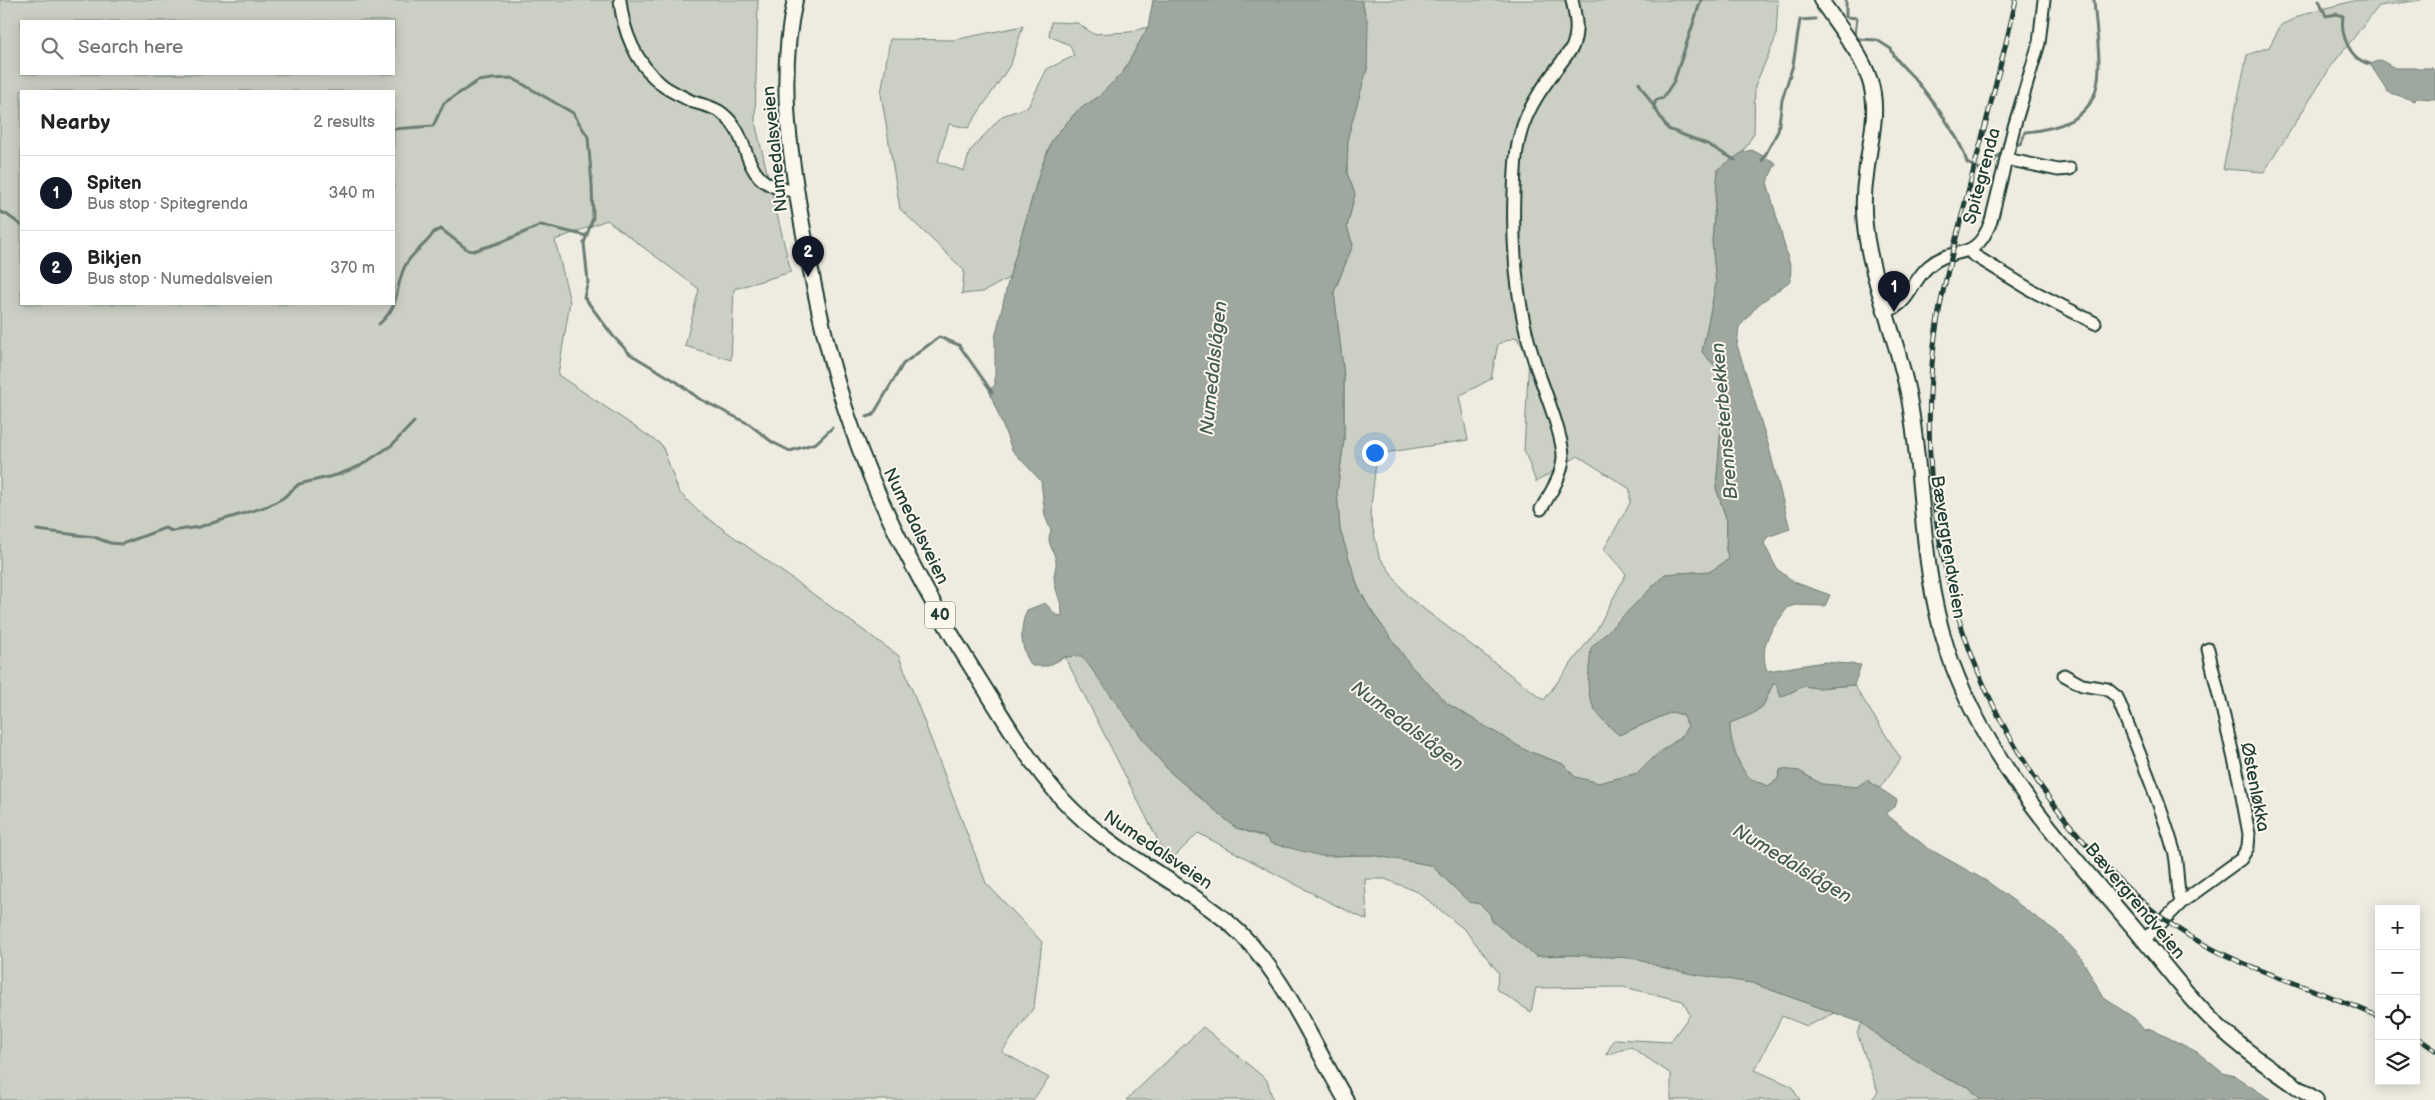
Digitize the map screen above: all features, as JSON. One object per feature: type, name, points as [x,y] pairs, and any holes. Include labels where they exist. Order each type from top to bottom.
[{"type":"main road","name":"Numedalsveien","points":[[795,0],[787,50],[785,84],[787,128],[796,191],[821,316],[852,429],[872,481],[920,581],[966,659],[1040,772],[1083,821],[1118,849],[1189,894],[1221,917],[1256,951],[1300,1017],[1346,1100]]},
{"type":"main road","name":"Bævergrendveien","points":[[1820,0],[1859,58],[1866,71],[1873,92],[1874,124],[1864,186],[1864,216],[1868,250],[1909,396],[1935,604],[1948,651],[1961,685],[1994,748],[2023,794],[2193,1000],[2239,1044],[2316,1100]]},
{"type":"street","points":[[620,0],[626,36],[642,62],[661,84],[693,102],[722,112],[739,135],[754,170],[773,188],[796,191]]},
{"type":"street","points":[[1541,509],[1560,472],[1563,456],[1556,425],[1524,328],[1519,299],[1514,254],[1515,163],[1521,132],[1529,111],[1572,48],[1576,37],[1577,22],[1572,0]]},
{"type":"street","name":"Spitegrenda","points":[[1886,312],[1904,302],[1924,270],[1931,264],[1969,250],[1979,244],[1988,230],[2039,43],[2044,0]]},
{"type":"street","points":[[2006,159],[2058,170],[2070,169]]},
{"type":"street","points":[[1969,250],[1972,254],[2031,290],[2095,323]]},
{"type":"street","name":"Østenløkka","points":[[2144,940],[2182,902],[2241,859],[2246,852],[2249,841],[2238,780],[2208,648]]},
{"type":"street","points":[[2064,675],[2082,685],[2107,689],[2117,697],[2172,845],[2179,877],[2178,895],[2182,902]]},
{"type":"shaded area","points":[[0,0],[758,0],[755,122],[791,272],[734,289],[731,360],[685,346],[699,289],[607,220],[555,240],[570,302],[558,375],[662,445],[679,492],[698,511],[899,656],[986,883],[1042,942],[1034,1007],[1002,1052],[1049,1078],[1033,1100],[0,1100]]},
{"type":"shaded area","points":[[1361,0],[1778,0],[1776,37],[1755,86],[1754,133],[1743,152],[1718,170],[1712,241],[1716,284],[1702,352],[1715,366],[1724,391],[1716,488],[1727,521],[1726,550],[1729,559],[1711,571],[1665,574],[1591,648],[1619,735],[1672,712],[1683,715],[1688,726],[1681,737],[1656,755],[1638,773],[1599,783],[1575,777],[1563,764],[1525,750],[1448,704],[1411,666],[1370,609],[1358,587],[1340,530],[1337,492],[1344,440],[1344,376],[1334,292],[1353,245],[1347,227],[1355,194],[1347,173],[1348,136],[1367,69],[1364,7]],"holes":[[[1516,337],[1529,356],[1524,450],[1536,482],[1578,456],[1630,489],[1630,503],[1604,549],[1626,574],[1597,629],[1544,700],[1408,597],[1379,556],[1370,515],[1377,454],[1468,440],[1459,396],[1491,379],[1498,344]]]},
{"type":"shaded area","points":[[2357,0],[2421,0],[2379,6],[2332,65],[2264,172],[2223,169],[2247,55],[2269,47],[2281,25],[2306,13]]},
{"type":"shaded area","points":[[1051,22],[1078,23],[1093,34],[1130,32],[1148,27],[1123,72],[1098,97],[1077,111],[1052,140],[1040,171],[1009,278],[983,292],[962,294],[964,270],[900,209],[881,94],[890,39],[953,40],[1023,26],[1011,64],[968,128],[949,124],[938,161],[964,171],[970,151],[1002,116],[1028,107],[1047,69],[1074,56],[1070,45],[1049,36]]},
{"type":"shaded area","points":[[1082,655],[1151,750],[1171,773],[1236,828],[1322,856],[1371,855],[1431,865],[1469,902],[1480,904],[1490,914],[1492,921],[1536,956],[1571,955],[1633,958],[1661,967],[1752,983],[1835,1013],[1807,1026],[1782,1016],[1755,1070],[1791,1086],[1800,1100],[1671,1100],[1671,1074],[1631,1047],[1606,1055],[1614,1039],[1670,1042],[1690,1015],[1683,1001],[1623,987],[1536,988],[1531,1012],[1496,989],[1499,973],[1465,930],[1418,892],[1385,879],[1365,879],[1367,920],[1198,833],[1169,862],[1065,657]]},
{"type":"shaded area","points":[[1773,684],[1776,684],[1781,697],[1804,686],[1817,688],[1854,685],[1901,759],[1879,789],[1867,780],[1857,787],[1821,784],[1799,771],[1780,770],[1778,779],[1768,786],[1748,776],[1743,770],[1736,754],[1731,737],[1730,723],[1752,714],[1763,706]]},
{"type":"shaded area","points":[[1862,1023],[1885,1041],[1947,1079],[1969,1087],[1981,1100],[1872,1099],[1878,1092],[1857,1033]]},
{"type":"shaded area","points":[[1203,1027],[1267,1080],[1273,1100],[1126,1100]]},
{"type":"water","name":"Numedalslågen","points":[[1153,0],[1361,0],[1368,23],[1367,69],[1348,136],[1347,173],[1355,194],[1347,227],[1353,245],[1334,292],[1344,376],[1344,440],[1337,492],[1340,530],[1358,587],[1370,609],[1411,666],[1448,704],[1525,750],[1563,764],[1575,777],[1599,783],[1638,773],[1656,755],[1681,737],[1688,726],[1683,715],[1672,712],[1619,735],[1598,715],[1590,697],[1588,676],[1591,648],[1665,574],[1711,571],[1729,559],[1726,550],[1727,521],[1716,488],[1724,391],[1715,366],[1702,352],[1716,284],[1712,241],[1718,169],[1743,152],[1752,150],[1776,163],[1767,182],[1791,269],[1790,281],[1759,304],[1739,327],[1737,345],[1768,444],[1790,529],[1767,537],[1764,544],[1777,569],[1794,582],[1830,595],[1825,606],[1796,605],[1788,607],[1768,637],[1764,652],[1765,661],[1767,671],[1824,662],[1861,665],[1854,685],[1817,688],[1804,686],[1781,697],[1776,684],[1773,684],[1763,706],[1752,714],[1730,723],[1733,746],[1743,770],[1753,780],[1768,786],[1778,779],[1781,769],[1799,771],[1821,784],[1857,787],[1867,780],[1897,800],[1895,807],[1885,813],[1926,847],[1988,882],[2058,933],[2080,956],[2104,998],[2134,1018],[2144,1030],[2151,1029],[2197,1052],[2223,1073],[2235,1076],[2271,1100],[1981,1100],[1969,1087],[1947,1079],[1885,1041],[1862,1023],[1752,983],[1692,974],[1633,958],[1571,955],[1536,956],[1492,921],[1490,914],[1480,904],[1469,902],[1431,865],[1371,855],[1322,856],[1270,843],[1266,837],[1236,828],[1171,773],[1151,750],[1082,656],[1065,657],[1048,666],[1032,666],[1025,653],[1022,638],[1024,617],[1027,610],[1045,603],[1056,615],[1062,616],[1062,611],[1054,581],[1056,561],[1049,542],[1051,531],[1045,516],[1041,481],[1012,450],[989,390],[995,385],[995,338],[1009,278],[1040,171],[1052,140],[1077,111],[1098,97],[1123,72],[1148,27]]},
{"type":"water","points":[[2380,60],[2395,68],[2432,68],[2435,72],[2435,99],[2416,98],[2415,101],[2388,92],[2370,64]]},
{"type":"waterway","points":[[1654,106],[1656,100],[1663,98],[1674,81],[1701,0]]},
{"type":"waterway","points":[[1846,0],[1846,17],[1857,18],[1855,35],[1859,39],[1877,40],[1891,49],[1898,61],[1915,79],[1945,119],[1959,142],[1967,163],[1983,171],[2006,150]]},
{"type":"waterway","points":[[2014,146],[2021,143],[2025,132],[2055,127],[2076,117],[2089,105],[2096,89],[2099,70],[2094,0]]},
{"type":"waterway","points":[[2319,0],[2326,16],[2336,14],[2343,16],[2343,31],[2348,46],[2363,62],[2370,64]]},
{"type":"waterway","name":"Brennseterbekken","points":[[1762,161],[1778,131],[1782,100],[1793,65],[1800,20],[1815,19]]},
{"type":"waterway","points":[[395,129],[433,126],[444,103],[478,81],[492,79],[512,78],[573,113],[588,137],[592,185],[593,218],[584,243],[588,282],[584,297],[613,336],[630,354],[677,382],[698,398],[749,424],[772,442],[790,451],[816,443],[832,428]]},
{"type":"waterway","points":[[1639,83],[1668,129],[1707,144],[1735,160]]},
{"type":"waterway","points":[[0,212],[20,224]]},
{"type":"waterway","points":[[395,301],[406,263],[434,232],[441,229],[468,250],[473,251],[502,242],[541,225],[587,236]]},
{"type":"waterway","points":[[379,324],[394,305]]},
{"type":"waterway","points":[[867,417],[873,415],[903,364],[939,337],[959,345],[992,392]]},
{"type":"waterway","points":[[37,530],[94,537],[110,543],[122,544],[165,528],[172,531],[199,527],[268,506],[283,498],[299,484],[337,475],[360,466],[392,445],[414,422]]},
{"type":"railway","points":[[2016,0],[1942,294],[1934,345],[1929,411],[1932,477],[1940,543],[1955,606],[1977,668],[2005,728],[2039,784],[2080,837],[2112,873],[2162,917],[2199,942],[2249,965],[2375,1015]]},
{"type":"railway","points":[[2420,1040],[2435,1050]]},
{"type":"place","name":"Bikjen","points":[[808,277]]},
{"type":"place","name":"Spiten","points":[[1894,312]]}]
